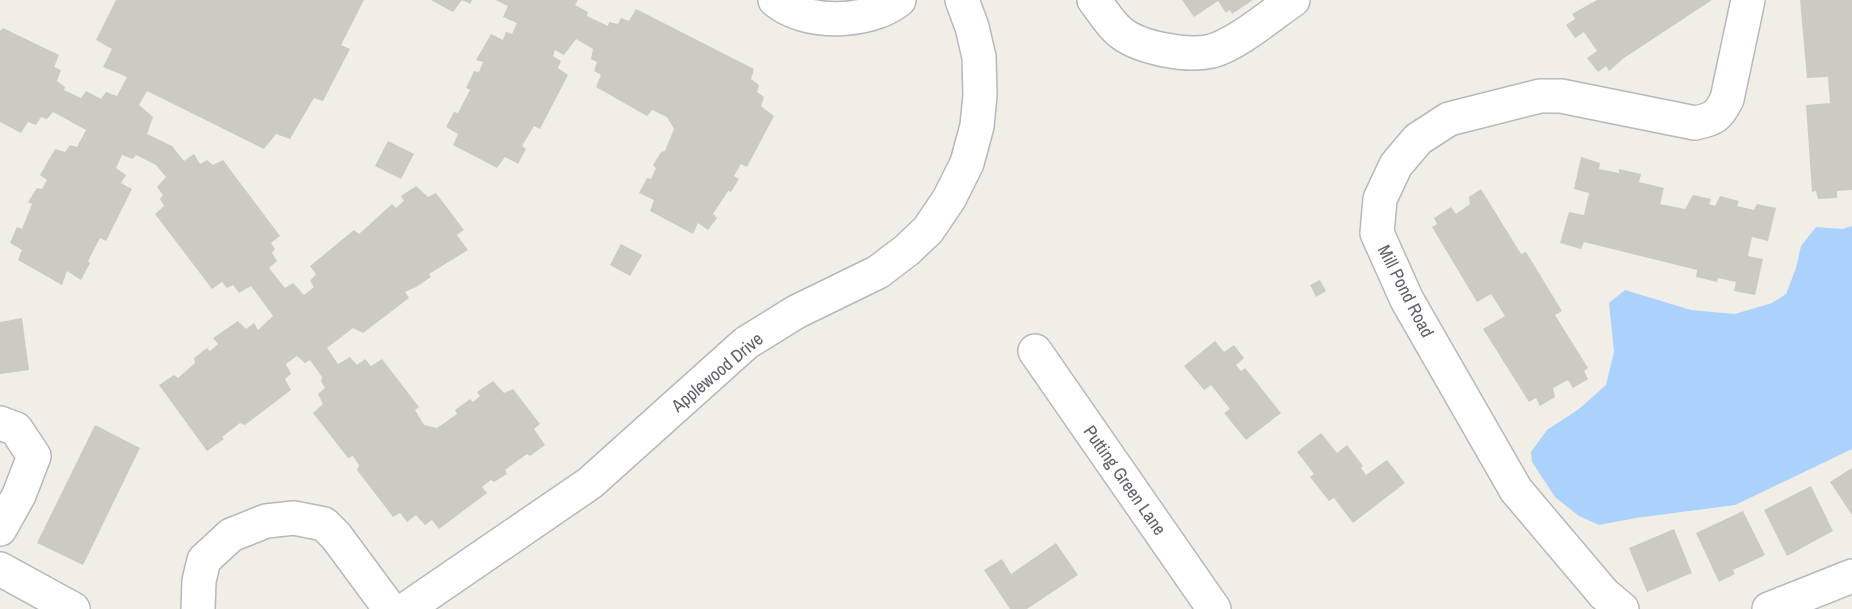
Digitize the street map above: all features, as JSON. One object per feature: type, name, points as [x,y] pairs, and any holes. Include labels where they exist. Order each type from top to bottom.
[{"type":"street","points":[[775,0],[800,13],[828,19],[853,18],[893,5],[899,0]]},
{"type":"street","name":"Applewood Drive","points":[[406,609],[590,483],[746,344],[796,312],[878,272],[907,250],[928,230],[949,200],[967,163],[977,126],[980,96],[979,57],[972,27],[962,0]]},
{"type":"street","points":[[1094,0],[1120,32],[1149,48],[1176,52],[1211,51],[1232,42],[1293,0]]},
{"type":"street","name":"Mill Pond Road","points":[[1622,609],[1604,594],[1516,490],[1407,300],[1377,233],[1380,199],[1396,165],[1418,140],[1449,119],[1540,96],[1561,96],[1695,123],[1712,119],[1720,112],[1727,99],[1748,0]]},
{"type":"street","name":"Putting Green Lane","points":[[1035,351],[1213,609]]},
{"type":"street","points":[[0,423],[16,429],[34,456],[19,495],[0,529]]},
{"type":"street","points":[[198,609],[199,581],[204,560],[231,535],[266,521],[294,518],[324,524],[336,536],[390,609]]},
{"type":"street","points":[[0,569],[73,609]]},
{"type":"street","points":[[1769,609],[1852,576]]},
{"type":"water","points":[[1852,226],[1852,449],[1735,505],[1599,525],[1579,516],[1555,497],[1532,462],[1531,452],[1547,430],[1579,409],[1606,385],[1614,352],[1609,303],[1625,290],[1691,310],[1735,314],[1772,303],[1786,294],[1801,246],[1816,227],[1842,229]]},
{"type":"building","points":[[116,0],[364,0],[341,45],[350,49],[323,101],[314,98],[290,139],[276,134],[264,149],[147,91],[139,105],[153,117],[147,134],[172,146],[184,161],[194,154],[200,164],[207,160],[213,165],[223,160],[280,236],[271,243],[275,249],[272,253],[277,261],[269,268],[285,288],[293,283],[304,295],[314,287],[310,281],[316,274],[310,266],[354,230],[359,234],[392,204],[396,208],[404,201],[401,196],[416,186],[428,197],[436,193],[464,230],[457,235],[468,250],[429,274],[431,277],[416,287],[405,292],[409,298],[363,333],[353,328],[327,348],[338,364],[350,357],[357,365],[365,359],[371,366],[382,359],[419,407],[415,410],[424,425],[437,428],[457,414],[455,410],[470,399],[473,402],[480,396],[477,392],[493,381],[504,393],[513,389],[540,424],[534,429],[545,445],[530,456],[527,454],[505,470],[507,474],[494,482],[491,480],[482,487],[487,493],[439,529],[432,520],[425,525],[416,515],[407,522],[400,513],[393,517],[357,470],[359,465],[353,456],[348,458],[313,413],[323,404],[318,394],[325,388],[321,381],[322,377],[310,360],[305,363],[297,356],[286,364],[291,374],[285,379],[291,390],[245,425],[240,423],[222,437],[224,439],[207,451],[159,385],[174,375],[178,378],[195,363],[194,358],[207,348],[210,351],[218,344],[213,338],[238,321],[246,329],[254,323],[258,330],[273,316],[251,286],[239,293],[233,285],[227,288],[222,282],[212,289],[155,214],[164,206],[160,199],[163,195],[157,187],[166,177],[156,165],[136,155],[133,159],[122,155],[116,168],[126,175],[121,183],[132,189],[106,241],[100,238],[81,280],[67,271],[62,285],[18,260],[22,250],[10,243],[17,227],[22,229],[32,204],[28,202],[37,188],[42,189],[47,180],[40,175],[55,149],[65,152],[70,145],[77,147],[86,130],[53,112],[47,119],[41,117],[36,125],[28,122],[21,133],[0,122],[0,31],[3,28],[59,55],[54,67],[61,70],[57,81],[65,87],[64,90],[81,98],[86,91],[101,99],[106,92],[117,96],[127,77],[103,67],[112,49],[96,40]]},
{"type":"building","points":[[431,0],[462,0],[453,12]]},
{"type":"building","points":[[495,0],[578,0],[575,5],[588,12],[587,16],[608,26],[609,22],[618,24],[621,18],[629,21],[636,9],[754,69],[751,79],[759,85],[757,92],[764,97],[761,106],[774,116],[747,167],[741,164],[734,176],[739,179],[713,214],[717,218],[708,230],[698,223],[693,234],[650,211],[654,200],[639,193],[647,178],[651,179],[656,168],[653,165],[661,152],[665,151],[674,129],[667,117],[652,110],[647,116],[596,87],[601,75],[594,71],[597,62],[591,59],[593,49],[576,39],[564,55],[555,50],[553,56],[561,61],[558,68],[568,75],[540,129],[534,126],[522,146],[526,149],[518,164],[505,157],[497,168],[453,145],[458,134],[446,127],[454,112],[458,113],[470,90],[466,88],[474,71],[479,72],[483,62],[476,60],[491,34],[503,40],[506,32],[512,34],[517,23],[503,17],[508,6]]},
{"type":"building","points":[[1182,0],[1253,0],[1232,14],[1230,10],[1226,13],[1218,1],[1194,17]]},
{"type":"building","points":[[1597,0],[1712,0],[1624,58],[1609,71],[1606,66],[1598,72],[1587,58],[1597,51],[1584,32],[1575,38],[1566,25],[1575,19],[1572,14]]},
{"type":"building","points":[[1800,0],[1852,0],[1852,190],[1837,191],[1837,198],[1818,199],[1816,191],[1812,192],[1806,105],[1830,103],[1828,77],[1807,78]]},
{"type":"building","points":[[388,141],[414,154],[401,179],[375,166]]},
{"type":"building","points":[[1581,157],[1600,163],[1599,169],[1619,173],[1619,169],[1641,174],[1639,182],[1664,188],[1660,204],[1685,209],[1693,195],[1711,199],[1709,204],[1715,206],[1720,196],[1739,201],[1737,206],[1754,210],[1757,204],[1776,208],[1768,241],[1752,237],[1748,256],[1763,259],[1755,295],[1734,291],[1736,282],[1718,278],[1717,282],[1696,277],[1697,270],[1584,242],[1581,249],[1560,243],[1569,212],[1584,215],[1589,193],[1574,189]]},
{"type":"building","points":[[1481,189],[1521,254],[1526,252],[1562,311],[1555,315],[1588,368],[1584,371],[1588,379],[1573,388],[1568,380],[1553,388],[1555,397],[1540,406],[1536,398],[1529,402],[1483,329],[1505,316],[1491,294],[1477,302],[1432,227],[1437,224],[1434,218],[1451,207],[1456,214],[1470,204],[1469,197]]},
{"type":"building","points":[[621,244],[642,255],[630,276],[610,265]]},
{"type":"building","points":[[1320,280],[1326,291],[1316,297],[1310,285]]},
{"type":"building","points":[[22,318],[29,370],[0,374],[0,322]]},
{"type":"building","points":[[1215,341],[1224,352],[1234,345],[1244,358],[1236,365],[1241,371],[1245,368],[1281,413],[1246,440],[1224,413],[1230,409],[1211,385],[1204,390],[1184,366]]},
{"type":"building","points":[[95,425],[140,448],[83,565],[37,543]]},
{"type":"building","points":[[1321,433],[1337,453],[1347,445],[1363,466],[1361,468],[1366,475],[1387,460],[1405,483],[1353,523],[1334,498],[1329,501],[1310,477],[1314,474],[1297,452]]},
{"type":"building","points":[[1852,468],[1852,515],[1830,482]]},
{"type":"building","points":[[1811,486],[1833,531],[1787,556],[1764,510]]},
{"type":"building","points":[[1743,511],[1765,555],[1733,570],[1735,574],[1719,582],[1696,533]]},
{"type":"building","points":[[1674,529],[1692,573],[1647,592],[1629,548]]},
{"type":"building","points":[[1056,543],[1078,575],[1027,609],[1010,609],[984,570],[1002,559],[1011,574]]}]
